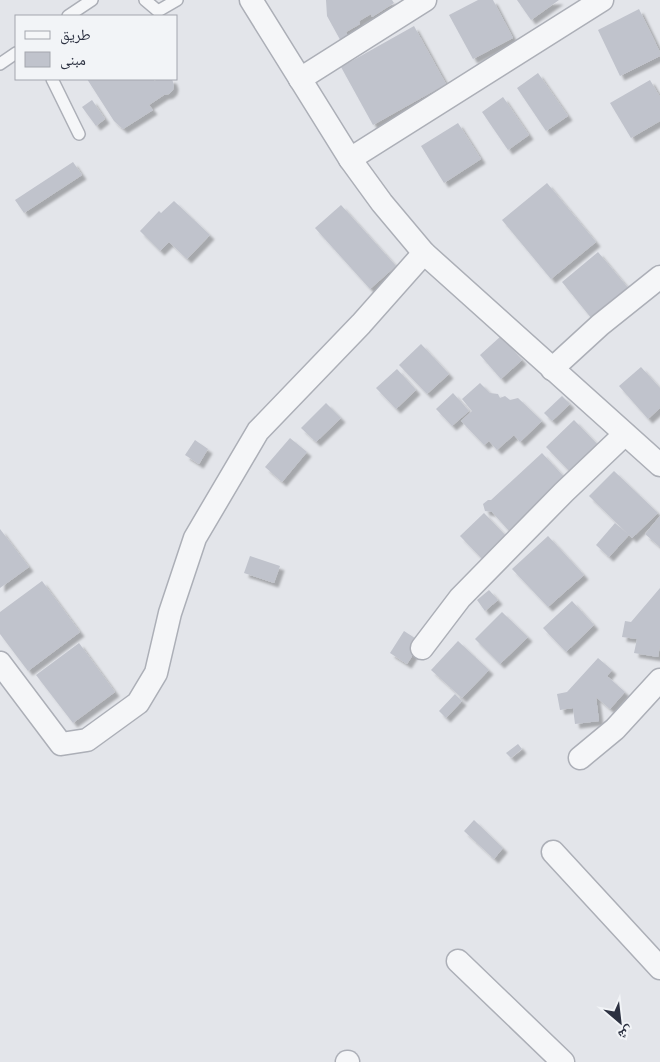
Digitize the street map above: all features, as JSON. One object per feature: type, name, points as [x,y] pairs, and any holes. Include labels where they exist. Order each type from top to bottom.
[{"type":"street","points":[[251,0],[350,159],[382,203],[424,252],[660,465]]},
{"type":"street","points":[[300,79],[425,0]]},
{"type":"street","points":[[350,159],[602,0]]},
{"type":"street","points":[[0,663],[62,744],[87,740],[138,704],[156,673],[170,613],[195,538],[258,431],[361,324],[424,252]]},
{"type":"street","points":[[552,369],[600,324],[660,277]]},
{"type":"street","points":[[422,648],[460,598],[564,492],[625,434]]},
{"type":"street","points":[[580,758],[615,729],[660,680]]},
{"type":"street","points":[[553,852],[660,968]]},
{"type":"street","points":[[458,961],[563,1062]]},
{"type":"lane","points":[[70,15],[92,0]]},
{"type":"lane","points":[[145,0],[158,11],[177,0]]},
{"type":"lane","points":[[0,64],[15,54]]},
{"type":"lane","points":[[52,80],[79,134]]},
{"type":"building","points":[[326,0],[392,0],[394,3],[372,17],[371,14],[359,21],[360,24],[346,32],[350,40],[343,45],[327,16]]},
{"type":"building","points":[[478,0],[493,0],[513,38],[473,59],[449,15]]},
{"type":"building","points":[[517,0],[559,0],[531,20]]},
{"type":"building","points":[[639,9],[660,52],[660,56],[620,76],[598,30]]},
{"type":"building","points":[[414,26],[446,84],[373,125],[341,67]]},
{"type":"building","points":[[538,73],[568,116],[546,131],[517,88]]},
{"type":"building","points":[[88,80],[172,80],[173,90],[149,105],[153,110],[123,129],[114,121]]},
{"type":"building","points":[[650,80],[660,97],[660,121],[631,138],[610,103]]},
{"type":"building","points":[[503,97],[529,135],[508,150],[482,112]]},
{"type":"building","points":[[92,100],[105,119],[96,126],[82,107]]},
{"type":"building","points":[[458,123],[481,159],[444,183],[421,146]]},
{"type":"building","points":[[73,162],[82,175],[24,213],[15,200]]},
{"type":"building","points":[[547,183],[596,242],[551,279],[502,220]]},
{"type":"building","points":[[174,201],[210,235],[187,259],[169,242],[160,251],[140,231],[159,211],[161,213]]},
{"type":"building","points":[[341,205],[396,266],[370,289],[315,228]]},
{"type":"building","points":[[598,252],[629,289],[592,319],[562,282]]},
{"type":"building","points":[[501,336],[522,360],[501,379],[480,355]]},
{"type":"building","points":[[421,344],[449,374],[427,394],[399,365]]},
{"type":"building","points":[[641,367],[660,388],[660,408],[648,419],[619,386]]},
{"type":"building","points":[[397,369],[416,390],[396,409],[376,388]]},
{"type":"building","points":[[480,383],[490,393],[498,394],[500,398],[505,396],[510,400],[518,398],[542,421],[520,442],[514,435],[497,450],[489,441],[484,445],[461,421],[472,411],[462,399]]},
{"type":"building","points":[[453,393],[469,411],[452,426],[436,409]]},
{"type":"building","points":[[562,396],[570,404],[552,421],[544,413]]},
{"type":"building","points":[[326,403],[341,418],[316,442],[301,428]]},
{"type":"building","points":[[574,420],[602,449],[574,476],[546,447]]},
{"type":"building","points":[[290,438],[307,452],[282,482],[265,467]]},
{"type":"building","points":[[195,440],[208,449],[199,464],[185,455]]},
{"type":"building","points":[[542,453],[567,480],[510,532],[492,512],[485,511],[483,504],[491,500]]},
{"type":"building","points":[[614,471],[658,513],[632,538],[589,496]]},
{"type":"building","points":[[484,513],[509,539],[485,562],[460,536]]},
{"type":"building","points":[[660,516],[660,547],[645,534]]},
{"type":"building","points":[[615,523],[629,535],[609,557],[596,545]]},
{"type":"building","points":[[0,529],[29,567],[0,588]]},
{"type":"building","points":[[548,536],[584,575],[548,607],[512,569]]},
{"type":"building","points":[[250,556],[280,566],[274,583],[244,573]]},
{"type":"building","points":[[42,581],[80,632],[28,671],[0,634],[0,612]]},
{"type":"building","points":[[660,588],[660,646],[658,657],[634,653],[637,639],[622,637],[625,621],[631,622]]},
{"type":"building","points":[[489,590],[498,600],[485,611],[477,600]]},
{"type":"building","points":[[572,601],[594,625],[566,652],[543,628]]},
{"type":"building","points":[[502,612],[528,637],[500,664],[475,639]]},
{"type":"building","points":[[404,631],[421,642],[407,664],[390,653]]},
{"type":"building","points":[[458,641],[489,670],[462,698],[431,670]]},
{"type":"building","points":[[79,643],[115,692],[73,723],[36,675]]},
{"type":"building","points":[[598,658],[612,670],[607,676],[625,692],[610,709],[596,697],[599,721],[575,724],[573,708],[560,710],[557,694],[567,692]]},
{"type":"building","points":[[455,694],[462,701],[446,718],[439,711]]},
{"type":"building","points":[[518,744],[522,749],[511,758],[506,753]]},
{"type":"building","points":[[474,820],[503,848],[494,859],[464,831]]}]
